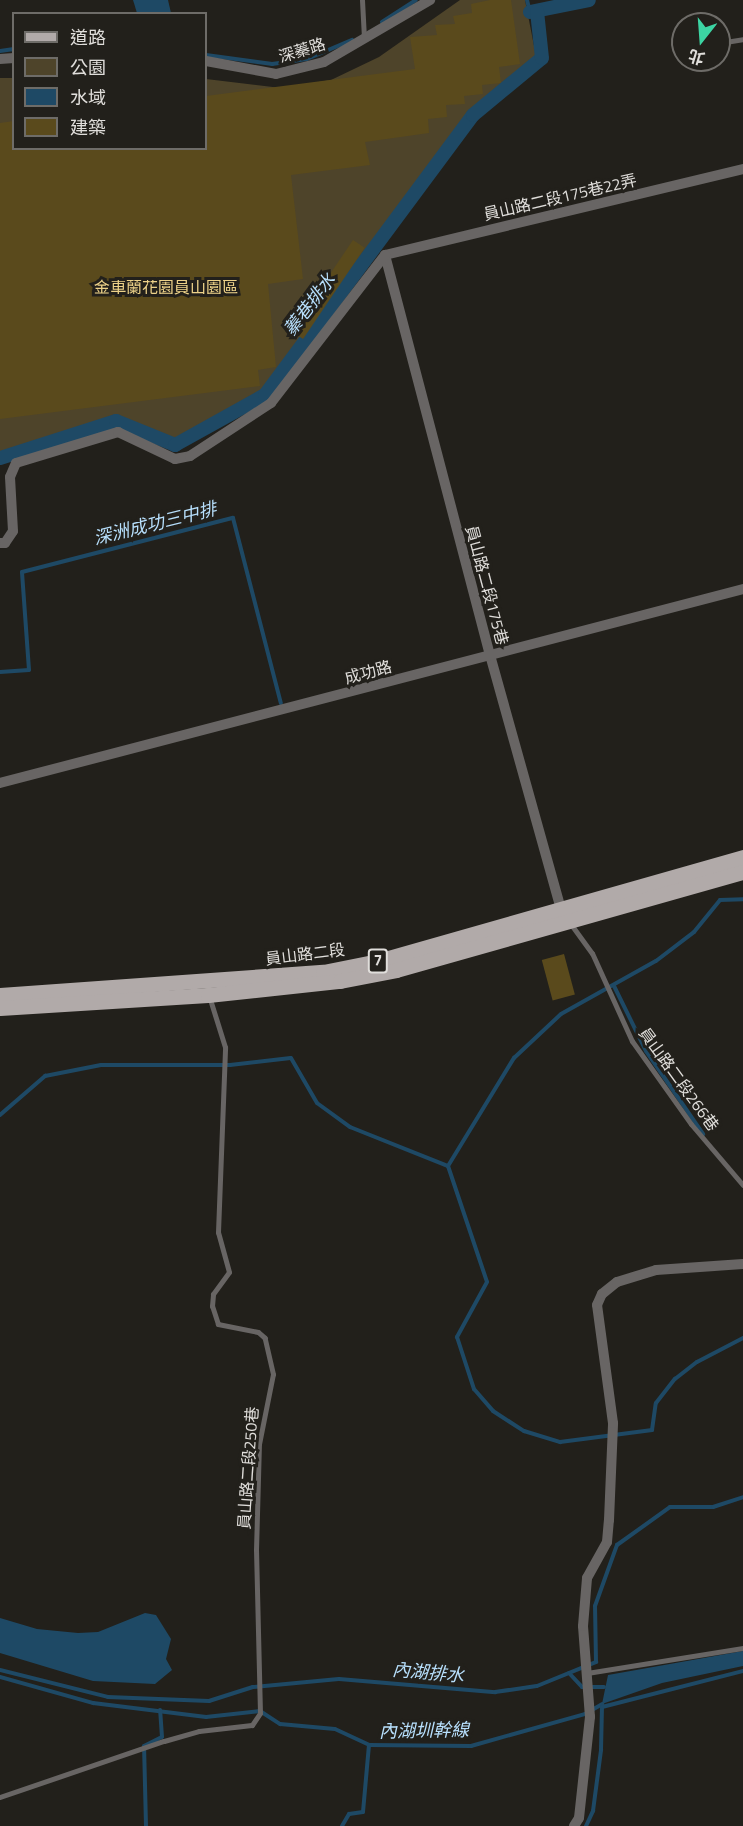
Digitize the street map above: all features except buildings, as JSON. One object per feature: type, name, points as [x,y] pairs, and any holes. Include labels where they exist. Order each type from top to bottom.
[{"type":"main road","name":"員山路二段","points":[[563,914],[743,857]]},
{"type":"main road","name":"員山路二段","points":[[0,1008],[207,989],[323,972],[378,961],[563,914],[743,872]]},
{"type":"main road","name":"員山路二段","points":[[0,995],[207,989]]},
{"type":"street","name":"深蓁路","points":[[207,62],[276,74],[324,62],[365,41],[430,0]]},
{"type":"street","name":"員山路二段175巷22弄","points":[[385,255],[743,169]]},
{"type":"street","points":[[0,543],[5,543],[13,531],[10,477],[15,463],[118,432],[174,459],[190,456],[271,403],[385,255]]},
{"type":"street","name":"員山路二段175巷","points":[[385,255],[490,655],[563,914]]},
{"type":"street","name":"成功路","points":[[0,783],[743,589]]},
{"type":"street","points":[[574,1826],[579,1818],[590,1717],[583,1626],[587,1578],[606,1542],[613,1430],[597,1305],[602,1294],[617,1282],[656,1270],[743,1264]]},
{"type":"lane","points":[[362,0],[365,41]]},
{"type":"lane","name":"員山路二段266巷","points":[[563,914],[592,953],[632,1041],[691,1124],[743,1185]]},
{"type":"lane","name":"員山路二段250巷","points":[[0,1797],[172,1738],[252,1725],[262,1704],[255,1550],[258,1468],[273,1374],[265,1338],[258,1332],[218,1324],[212,1306],[213,1294],[230,1272],[218,1232],[225,1056],[207,989]]},
{"type":"lane","points":[[587,1669],[743,1648]]},
{"type":"green space","name":"金車蘭花園員山園區","points":[[460,0],[525,0],[536,56],[466,117],[262,393],[176,441],[122,418],[0,454],[0,78],[12,78],[12,150],[207,150],[207,79],[281,88],[331,80],[379,57]]},
{"type":"water","points":[[133,0],[168,0],[171,12],[137,12]]},
{"type":"water","points":[[145,1613],[156,1615],[171,1639],[166,1659],[172,1670],[155,1684],[93,1681],[0,1653],[0,1618],[37,1629],[78,1633],[98,1632]]},
{"type":"water","points":[[743,1651],[743,1666],[662,1683],[602,1704],[608,1675]]},
{"type":"waterway","points":[[382,22],[416,0]]},
{"type":"waterway","points":[[527,0],[530,12]]},
{"type":"waterway","name":"蓁巷排水","points":[[530,12],[589,0]]},
{"type":"waterway","name":"蓁巷排水","points":[[0,458],[116,421],[175,445],[265,395],[473,115],[542,58],[537,11]]},
{"type":"waterway","points":[[207,55],[272,64],[307,59],[352,40]]},
{"type":"waterway","points":[[0,51],[12,49]]},
{"type":"waterway","name":"深洲成功三中排","points":[[0,672],[29,670],[22,572],[233,518],[281,703]]},
{"type":"waterway","points":[[0,1115],[45,1076],[101,1065],[230,1065],[291,1058],[317,1103],[350,1127],[448,1166],[514,1058],[561,1014],[656,961],[694,932],[720,900],[743,899]]},
{"type":"waterway","points":[[614,986],[646,1051],[703,1134]]},
{"type":"waterway","points":[[448,1166],[487,1282],[457,1337],[474,1389],[493,1411],[524,1431],[560,1442],[652,1430],[656,1403],[675,1379],[697,1362],[743,1338]]},
{"type":"waterway","name":"內湖排水","points":[[0,1670],[108,1697],[209,1701],[253,1687],[339,1679],[495,1692],[537,1686],[596,1662],[595,1606],[617,1545],[670,1507],[713,1507],[743,1497]]},
{"type":"waterway","points":[[586,1826],[593,1811],[601,1750],[602,1707],[743,1671]]},
{"type":"waterway","points":[[569,1673],[582,1687],[604,1687]]},
{"type":"waterway","name":"內湖圳幹線","points":[[0,1677],[93,1703],[206,1717],[260,1711],[280,1724],[335,1729],[369,1745],[471,1746],[585,1714],[602,1704]]},
{"type":"waterway","points":[[146,1826],[144,1746],[162,1737],[160,1710]]},
{"type":"waterway","points":[[342,1826],[349,1814],[363,1812],[369,1745]]}]
